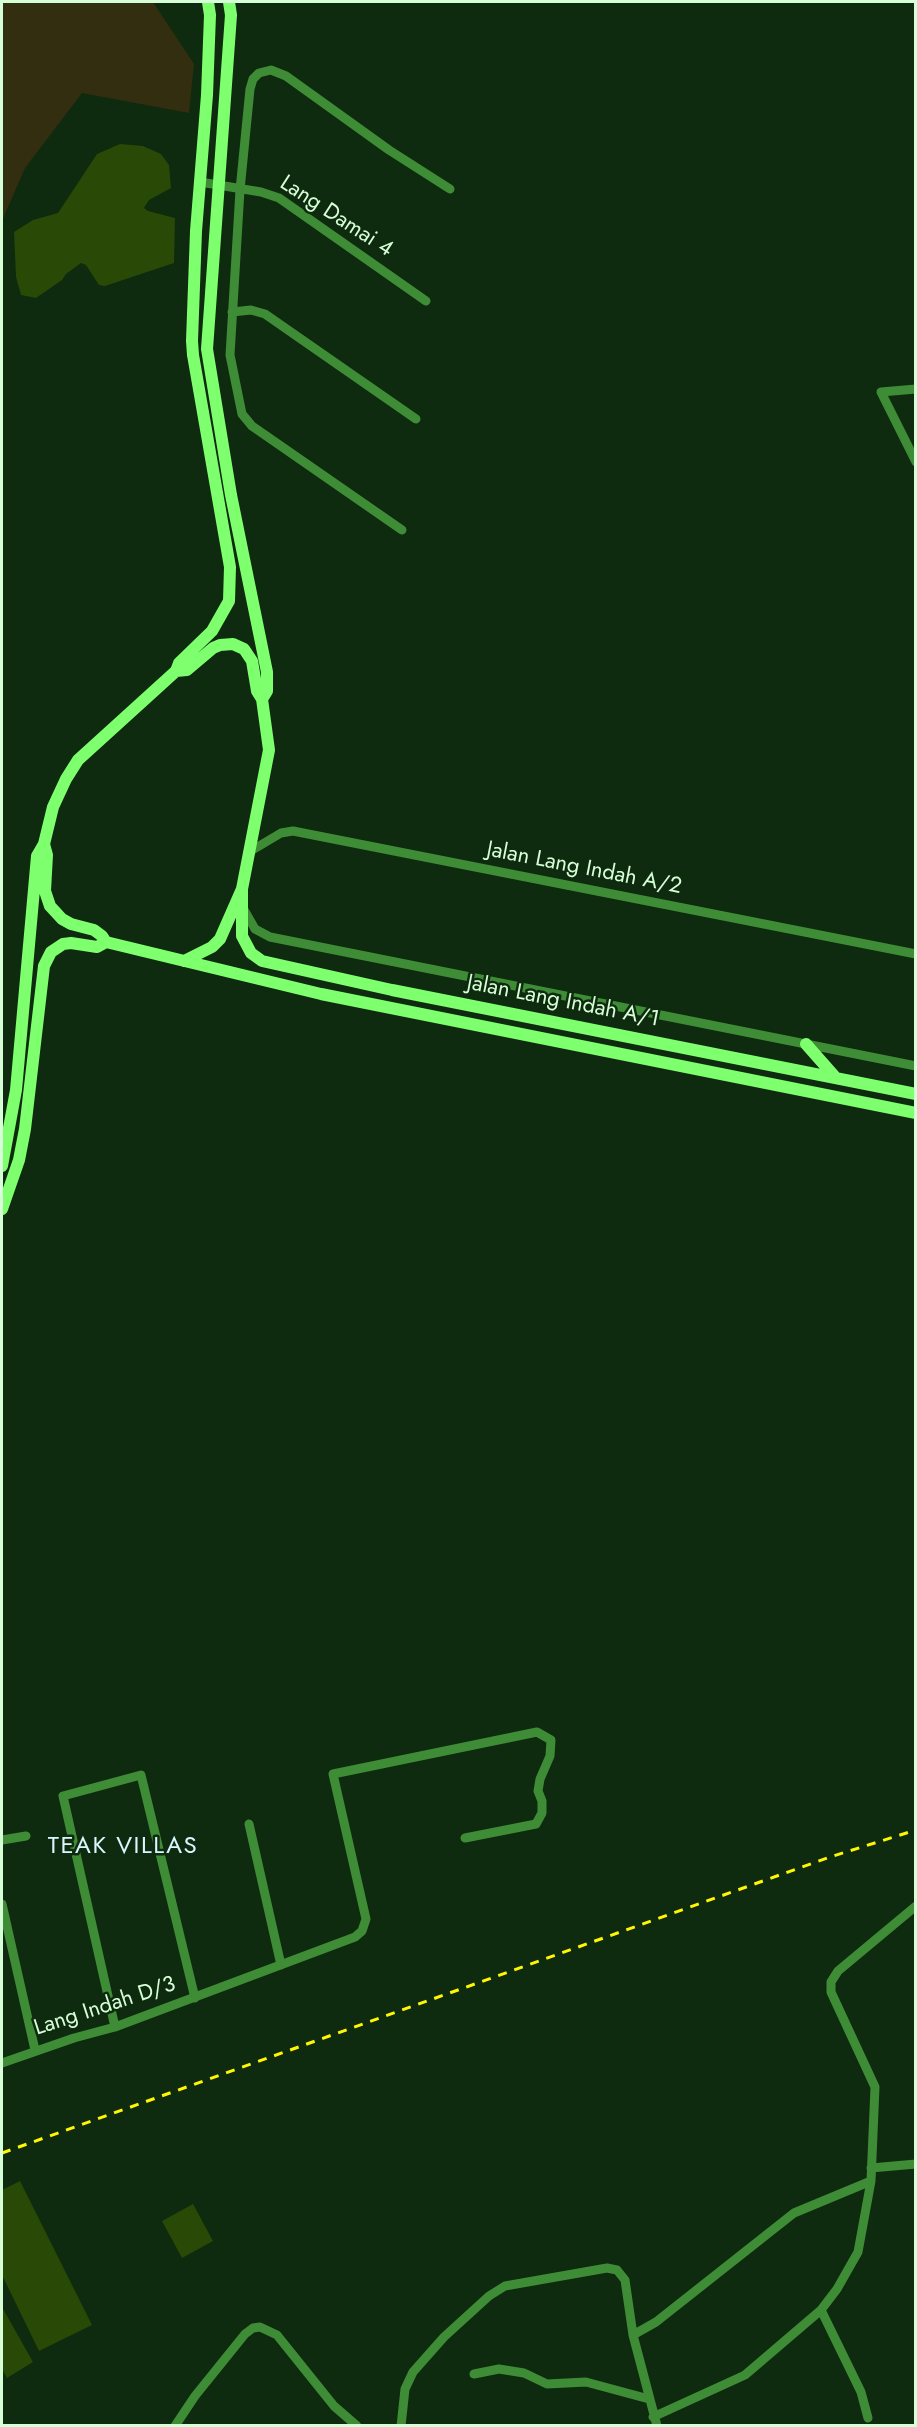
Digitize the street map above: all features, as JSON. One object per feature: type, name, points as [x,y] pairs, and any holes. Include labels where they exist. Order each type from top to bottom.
[{"type":"street","points":[[2,1166],[16,1090],[37,856],[44,844],[53,807],[78,760],[176,671],[179,663],[208,636],[221,618],[229,601],[228,553],[193,355],[195,254],[207,95],[210,15],[208,2]]},
{"type":"street","points":[[229,2],[231,15],[207,349],[231,495],[267,672],[267,691],[262,699]]},
{"type":"street","points":[[402,530],[252,426],[242,414],[231,365],[232,312],[240,190],[250,89],[253,80],[259,72],[271,70],[286,76],[389,150],[450,189]]},
{"type":"street","name":"Lang Damai 4","points":[[200,182],[261,192],[279,198],[426,301]]},
{"type":"street","points":[[232,312],[251,310],[265,314],[416,419]]},
{"type":"street","points":[[915,389],[881,392],[915,462]]},
{"type":"street","points":[[176,671],[187,670],[205,654],[220,645],[239,646],[250,656],[257,691],[262,699],[268,750],[242,890],[220,939],[212,947],[184,961]]},
{"type":"street","name":"Jalan Lang Indah A/2","points":[[249,852],[281,833],[292,831],[915,954]]},
{"type":"street","points":[[44,844],[47,855],[45,891],[50,906],[62,919],[71,924],[94,930],[106,942],[321,994],[915,1113]]},
{"type":"street","name":"Jalan Lang Indah A/1","points":[[242,890],[242,936],[251,953],[262,961],[404,992],[915,1094]]},
{"type":"street","name":"Jalan Lang Indah A/1","points":[[243,908],[255,928],[270,937],[915,1066]]},
{"type":"street","points":[[2,1209],[19,1160],[25,1129],[44,966],[51,952],[63,944],[97,947],[106,942]]},
{"type":"street","points":[[806,1044],[836,1078]]},
{"type":"street","name":"Lang Indah D/3","points":[[2,2063],[35,2050],[115,2027],[195,1998],[355,1936],[362,1931],[366,1919],[333,1774],[537,1732],[551,1740],[550,1756],[540,1779],[538,1791],[542,1801],[542,1813],[536,1824],[465,1838]]},
{"type":"street","points":[[115,2027],[63,1796],[141,1774],[195,1998]]},
{"type":"street","points":[[249,1824],[281,1965]]},
{"type":"street","points":[[2,1840],[26,1836]]},
{"type":"street","points":[[2,1904],[35,2050]]},
{"type":"street","points":[[401,2426],[405,2389],[413,2372],[444,2337],[489,2296],[505,2286],[606,2268],[616,2270],[625,2280],[633,2335],[655,2421],[745,2375],[821,2310],[837,2289],[858,2252],[871,2181],[874,2087],[831,1992],[831,1982],[838,1971],[915,1906]]},
{"type":"street","points":[[871,2168],[915,2164]]},
{"type":"street","points":[[633,2335],[656,2322],[794,2214],[871,2181]]},
{"type":"street","points":[[821,2310],[861,2392],[868,2418]]},
{"type":"street","points":[[175,2426],[195,2396],[245,2334],[253,2328],[260,2327],[277,2335],[334,2406],[357,2426]]},
{"type":"street","points":[[474,2374],[499,2369],[516,2371],[548,2384],[586,2382],[649,2399]]},
{"type":"shaded area","points":[[2,2],[153,2],[194,64],[189,113],[82,93],[25,168],[2,221]]},
{"type":"shaded area","points":[[120,144],[143,146],[161,154],[169,165],[171,188],[149,200],[144,208],[175,218],[174,263],[105,286],[99,285],[86,265],[81,263],[36,298],[21,295],[16,277],[14,232],[33,220],[58,213],[97,154]]},
{"type":"shaded area","points":[[20,2181],[92,2325],[39,2351],[2,2275],[2,2190]]},
{"type":"shaded area","points":[[193,2204],[213,2241],[182,2258],[162,2221]]},
{"type":"shaded area","points":[[2,2307],[33,2362],[7,2378],[2,2369]]},
{"type":"railway","points":[[2,2153],[830,1857],[916,1830]]},
{"type":"district","name":"TEAK VILLAS","points":[[123,1847]]}]
